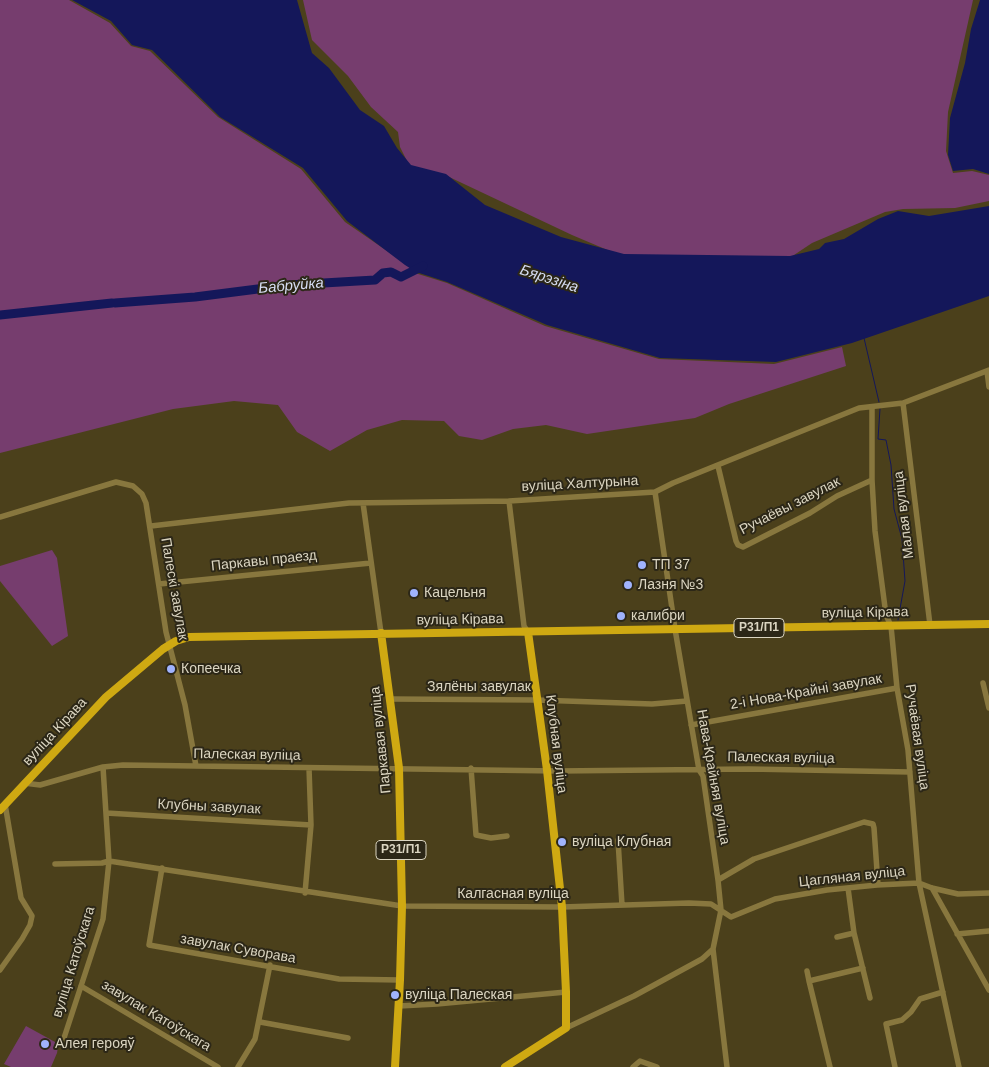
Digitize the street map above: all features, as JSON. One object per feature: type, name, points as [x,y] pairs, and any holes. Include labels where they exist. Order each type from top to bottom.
[{"type":"main road","name":"вуліца Кірава","points":[[3,807],[100,702],[170,644],[182,639],[197,637],[381,633],[989,624]]},
{"type":"main road","name":"Клубная вуліца","points":[[528,632],[547,770],[562,907],[566,1028]]},
{"type":"main road","name":"Паркавая вуліца","points":[[381,633],[399,768],[402,906],[395,1067]]},
{"type":"main road","points":[[505,1067],[566,1028]]},
{"type":"street","points":[[988,370],[989,387]]},
{"type":"street","name":"вуліца Халтурына","points":[[151,526],[349,503],[509,501],[655,492],[673,483],[860,408],[903,403],[988,370]]},
{"type":"street","name":"Малая вуліца","points":[[903,403],[930,625]]},
{"type":"street","name":"Ручаёвая вуліца","points":[[874,407],[872,480],[874,531],[886,615],[891,626],[897,688],[910,772],[919,882],[959,1067]]},
{"type":"street","name":"Ручаёвы завулак","points":[[718,466],[736,541],[738,545],[743,547],[810,513],[837,496],[872,480]]},
{"type":"street","name":"Палескі завулак","points":[[0,516],[116,482],[133,486],[142,494],[151,526],[166,632],[185,705],[196,766]]},
{"type":"street","name":"Нава-Крайняя вуліца","points":[[655,492],[675,629],[699,770],[703,776],[718,880],[721,910],[713,949],[727,1067]]},
{"type":"street","name":"Клубная вуліца","points":[[509,501],[524,626],[528,632]]},
{"type":"street","name":"Паркавая вуліца","points":[[364,503],[381,633]]},
{"type":"street","name":"Паркавы праезд","points":[[159,584],[371,563]]},
{"type":"street","points":[[983,683],[989,708]]},
{"type":"street","name":"2-і Нова-Крайні завулак","points":[[691,725],[897,688]]},
{"type":"street","name":"Зялёны завулак","points":[[390,699],[537,700],[652,704],[687,701]]},
{"type":"street","name":"Палеская вуліца","points":[[24,783],[40,785],[104,767],[123,765],[547,770],[749,769],[910,772]]},
{"type":"street","name":"вуліца Катоўскага","points":[[63,1041],[103,919],[109,861],[104,767]]},
{"type":"street","points":[[305,892],[310,825],[309,768]]},
{"type":"street","points":[[471,768],[476,835],[492,838],[507,836]]},
{"type":"street","points":[[0,970],[20,944],[30,925],[32,916],[21,898],[3,807]]},
{"type":"street","name":"Клубны завулак","points":[[106,813],[310,825]]},
{"type":"street","points":[[718,880],[754,859],[864,822],[873,824],[874,828],[878,885]]},
{"type":"street","points":[[618,840],[622,905]]},
{"type":"street","points":[[55,864],[102,863],[109,861]]},
{"type":"street","name":"Калгасная вуліца","points":[[109,861],[402,906],[562,907],[711,904],[721,910]]},
{"type":"street","name":"завулак Суворава","points":[[162,868],[149,944],[339,979],[400,980]]},
{"type":"street","name":"Цагляная вуліца","points":[[721,910],[731,917],[775,899],[812,892],[919,882],[932,888],[966,895],[989,893]]},
{"type":"street","points":[[848,888],[854,933],[870,998]]},
{"type":"street","points":[[932,888],[989,990]]},
{"type":"street","points":[[957,934],[989,931]]},
{"type":"street","points":[[837,937],[854,933]]},
{"type":"street","points":[[566,1028],[634,996],[702,959],[713,949]]},
{"type":"street","points":[[238,1067],[255,1039],[260,1022],[270,965]]},
{"type":"street","points":[[809,981],[863,968]]},
{"type":"street","points":[[807,971],[830,1067]]},
{"type":"street","name":"завулак Катоўскага","points":[[80,986],[218,1067]]},
{"type":"street","points":[[399,1006],[566,992]]},
{"type":"street","points":[[895,1067],[886,1024],[902,1020],[911,1012],[920,999],[943,992]]},
{"type":"street","points":[[260,1022],[348,1038]]},
{"type":"street","points":[[633,1067],[640,1061],[657,1067]]},
{"type":"shaded area","points":[[0,0],[69,0],[110,23],[131,46],[150,51],[218,117],[301,169],[345,222],[406,264],[415,273],[447,283],[545,326],[659,359],[774,364],[842,347],[846,366],[729,404],[695,418],[587,434],[546,425],[513,429],[482,440],[459,436],[444,421],[402,420],[367,430],[330,451],[297,432],[278,405],[234,401],[173,409],[0,453]]},
{"type":"shaded area","points":[[303,0],[973,0],[948,112],[946,151],[953,173],[972,171],[989,175],[989,201],[955,208],[903,209],[885,212],[812,243],[791,257],[624,257],[572,235],[445,175],[410,167],[400,147],[398,132],[371,107],[348,76],[312,40]]},
{"type":"shaded area","points":[[52,550],[57,558],[68,636],[52,646],[0,581],[0,566]]},
{"type":"shaded area","name":"Алея герояў","points":[[26,1026],[55,1042],[58,1047],[51,1067],[11,1067],[4,1064]]},
{"type":"water","name":"Бярэзіна","points":[[72,0],[297,0],[312,53],[329,68],[360,110],[384,126],[397,148],[411,165],[446,174],[485,205],[561,237],[624,254],[790,256],[819,249],[825,243],[844,239],[878,219],[898,211],[929,216],[989,206],[989,296],[852,343],[776,362],[660,358],[547,325],[447,282],[416,272],[405,265],[347,221],[303,168],[220,117],[152,50],[132,45],[111,21]]},
{"type":"water","points":[[980,0],[989,0],[989,174],[973,169],[953,171],[948,155],[950,118],[965,63],[971,29]]},
{"type":"waterway","name":"Бабруйка","points":[[115,303],[195,297],[289,285],[375,280],[383,273],[391,272],[401,277],[423,266]]},
{"type":"waterway","name":"Бабруйка","points":[[0,315],[112,303]]},
{"type":"waterway","points":[[864,338],[879,402]]},
{"type":"waterway","points":[[880,409],[878,439],[886,440],[891,465],[894,509],[902,539],[905,581],[898,620]]},
{"type":"place","name":"ТП 37","points":[[642,565]]},
{"type":"place","name":"Лазня №3","points":[[628,585]]},
{"type":"place","name":"Кацельня","points":[[414,593]]},
{"type":"place","name":"калибри","points":[[621,616]]},
{"type":"place","name":"Копеечка","points":[[171,669]]},
{"type":"place","name":"вуліца Клубная","points":[[562,842]]},
{"type":"place","name":"вуліца Палеская","points":[[395,995]]},
{"type":"place","name":"Алея герояў","points":[[45,1044]]}]
